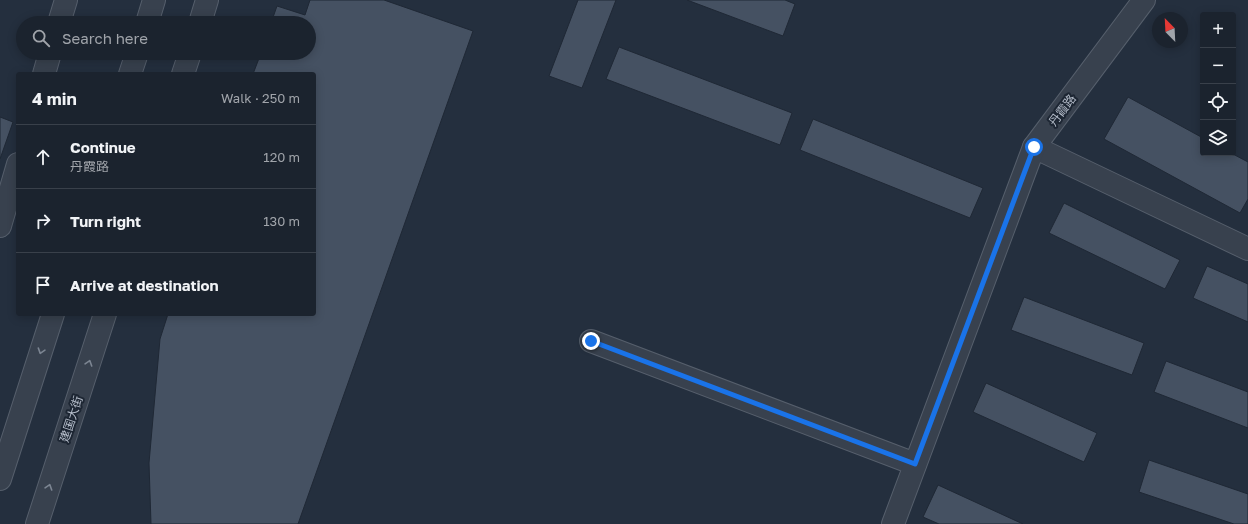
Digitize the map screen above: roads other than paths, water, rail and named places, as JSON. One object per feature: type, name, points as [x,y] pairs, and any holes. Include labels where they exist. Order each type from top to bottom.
[{"type":"street","points":[[61,16],[66,0]]},
{"type":"street","points":[[149,16],[154,0]]},
{"type":"street","points":[[202,16],[207,0]]},
{"type":"street","name":"丹霞路","points":[[893,524],[1034,147],[1144,0]]},
{"type":"street","points":[[45,72],[48,60]]},
{"type":"street","points":[[131,72],[135,60]]},
{"type":"street","points":[[184,72],[188,60]]},
{"type":"street","points":[[1034,147],[1248,249]]},
{"type":"street","points":[[0,226],[16,171]]},
{"type":"street","points":[[0,479],[52,316]]},
{"type":"street","name":"建国大街","points":[[37,524],[104,316]]},
{"type":"street","points":[[591,341],[915,464]]}]
